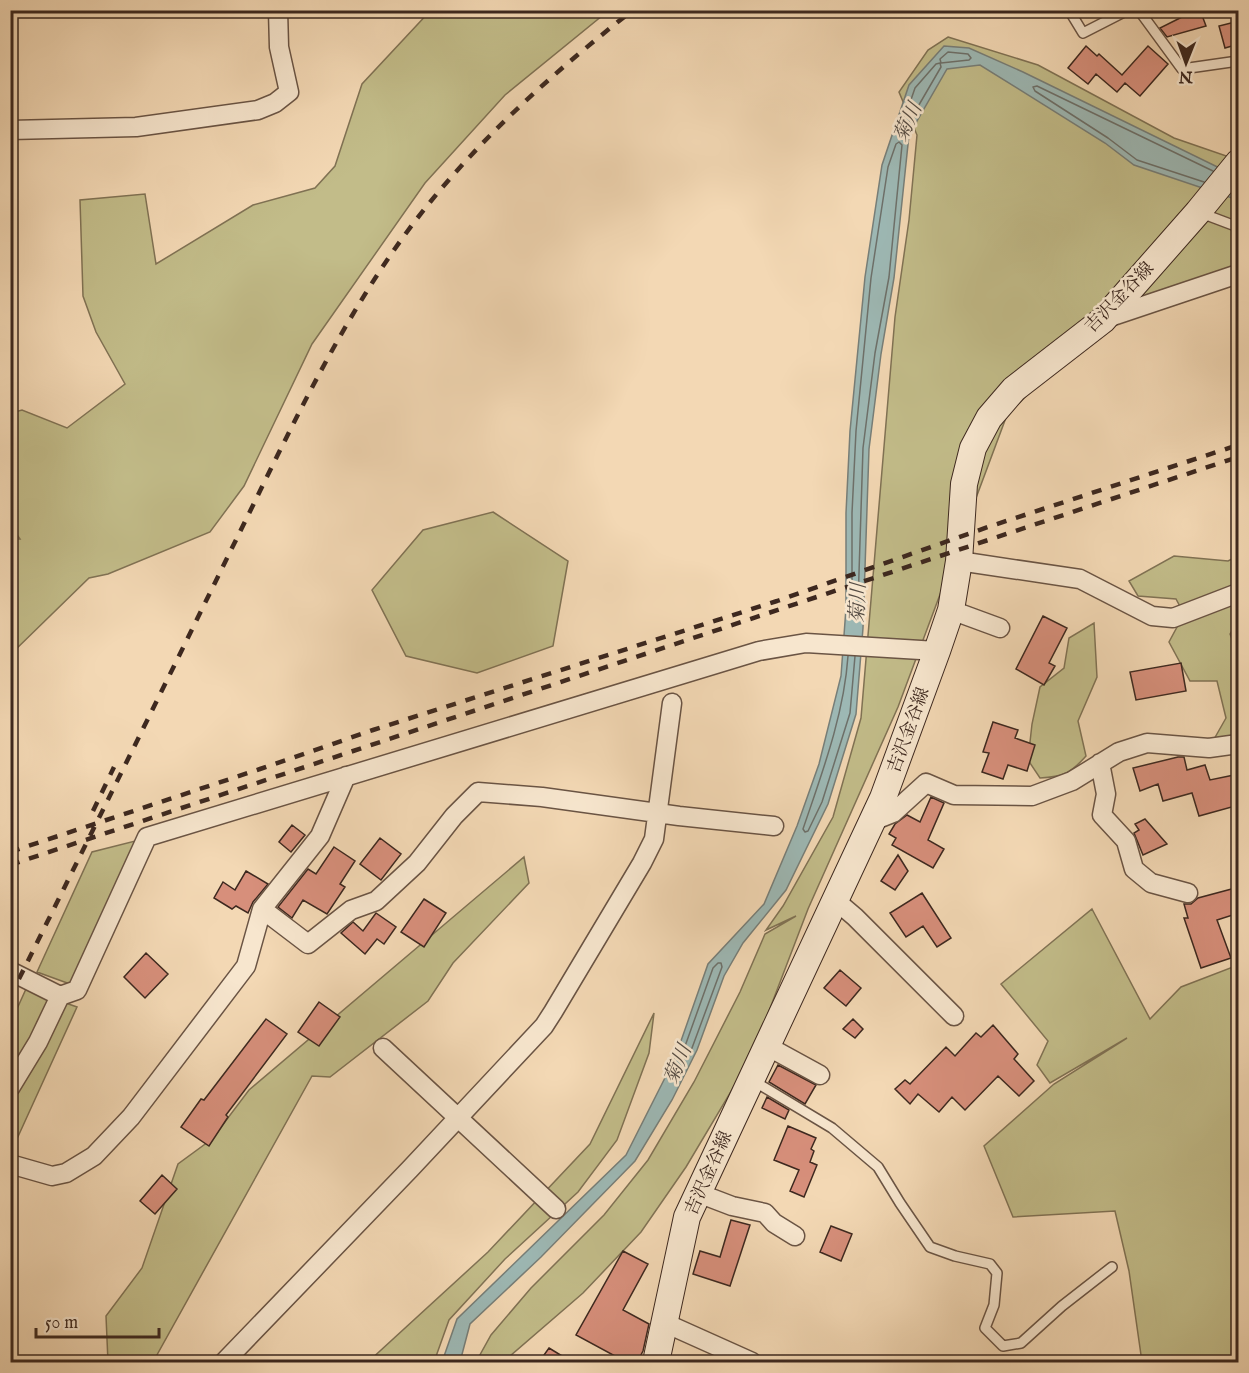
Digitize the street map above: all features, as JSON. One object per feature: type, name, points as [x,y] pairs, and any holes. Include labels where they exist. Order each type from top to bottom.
[{"type":"main road","name":"吉沢金谷線","points":[[656,1362],[687,1217],[873,821],[937,651],[951,610],[959,561],[964,484],[973,448],[989,418],[1014,389],[1102,320],[1239,163]]},
{"type":"street","points":[[10,130],[136,127],[266,107],[289,92],[279,47],[278,10]]},
{"type":"street","points":[[1102,320],[1239,274]]},
{"type":"street","points":[[959,561],[1080,579],[1152,616],[1173,618],[1239,593]]},
{"type":"street","points":[[951,610],[1000,628]]},
{"type":"street","points":[[10,1088],[38,1042],[60,996],[77,990],[147,837],[759,651],[806,643],[937,651]]},
{"type":"street","points":[[224,1362],[544,1026],[642,863],[654,839],[672,703]]},
{"type":"street","points":[[873,821],[893,813],[926,783],[954,795],[1032,796],[1072,781],[1119,752],[1147,743],[1209,748],[1239,744]]},
{"type":"street","points":[[1100,763],[1106,794],[1102,815],[1126,842],[1134,869],[1151,883],[1188,893]]},
{"type":"street","points":[[10,1164],[52,1176],[66,1173],[94,1156],[130,1117],[246,966],[262,909],[320,836],[346,776]]},
{"type":"street","points":[[262,909],[308,944],[351,910],[376,901],[417,863],[454,816],[478,792],[542,797],[774,826]]},
{"type":"street","points":[[835,900],[954,1016]]},
{"type":"street","points":[[10,971],[60,996]]},
{"type":"street","points":[[767,1046],[820,1075]]},
{"type":"street","points":[[383,1048],[556,1209]]},
{"type":"street","points":[[698,1193],[732,1206],[765,1213],[795,1236]]},
{"type":"street","points":[[665,1323],[752,1362]]},
{"type":"lane","points":[[1069,10],[1083,33],[1128,10]]},
{"type":"lane","points":[[1133,10],[1141,13],[1182,69],[1239,61]]},
{"type":"lane","points":[[1199,211],[1239,227]]},
{"type":"lane","points":[[751,1080],[832,1128],[878,1167],[930,1247],[954,1256],[990,1264],[997,1273],[994,1305],[985,1328],[1004,1346],[1021,1343],[1062,1306],[1112,1267]]},
{"type":"shaded area","points":[[431,10],[608,11],[505,95],[425,183],[312,344],[244,486],[210,532],[108,574],[89,578],[11,654],[11,539],[20,539],[11,526],[11,413],[22,410],[67,428],[125,384],[96,332],[83,296],[80,200],[145,194],[156,264],[253,205],[315,188],[335,166],[362,84]]},
{"type":"shaded area","points":[[948,37],[1038,65],[1174,138],[1238,160],[1238,270],[1103,320],[1007,415],[898,707],[808,909],[751,1058],[686,1167],[641,1232],[583,1293],[503,1362],[476,1362],[491,1335],[531,1288],[604,1215],[648,1160],[694,1082],[740,992],[765,934],[796,916],[766,930],[783,906],[833,817],[861,718],[895,317],[909,220],[917,135],[899,92],[928,50]]},
{"type":"shaded area","points":[[493,512],[568,561],[553,646],[477,673],[406,656],[372,590],[423,530]]},
{"type":"shaded area","points":[[1174,556],[1228,561],[1238,556],[1238,621],[1230,634],[1238,653],[1238,749],[1209,748],[1226,718],[1217,681],[1190,681],[1169,642],[1184,614],[1176,599],[1138,596],[1129,581]]},
{"type":"shaded area","points":[[1094,623],[1097,677],[1078,721],[1086,756],[1066,773],[1055,777],[1040,778],[1028,760],[1032,724],[1040,687],[1064,668],[1069,638]]},
{"type":"shaded area","points":[[139,840],[70,984],[37,972],[92,852]]},
{"type":"shaded area","points":[[524,857],[529,883],[453,963],[428,1001],[330,1077],[312,1076],[153,1362],[108,1362],[106,1316],[142,1268],[178,1164],[212,1139],[249,1090]]},
{"type":"shaded area","points":[[1092,909],[1150,1019],[1181,987],[1238,965],[1238,1362],[1140,1362],[1141,1355],[1129,1271],[1115,1211],[1013,1217],[984,1146],[1054,1084],[1127,1038],[1050,1083],[1037,1065],[1048,1041],[1001,984]]},
{"type":"shaded area","points":[[26,989],[77,1007],[11,1152],[11,1022]]},
{"type":"shaded area","points":[[654,1013],[649,1053],[617,1140],[578,1192],[505,1259],[449,1320],[434,1362],[368,1362],[488,1252],[590,1144]]},
{"type":"water","name":"菊川","points":[[944,46],[969,48],[1023,72],[1238,177],[1238,200],[1134,165],[1105,143],[980,65],[947,69],[909,135],[894,278],[881,354],[869,449],[863,628],[856,714],[828,804],[786,890],[743,943],[724,976],[697,1050],[672,1100],[635,1161],[541,1257],[470,1324],[460,1362],[442,1362],[457,1319],[626,1155],[675,1058],[708,964],[764,904],[797,826],[819,764],[841,676],[846,608],[846,513],[850,431],[865,277],[882,165],[909,85]]},
{"type":"building","points":[[1182,10],[1200,10],[1206,26],[1167,37],[1160,28],[1184,16]]},
{"type":"building","points":[[1239,21],[1239,44],[1225,48],[1219,26]]},
{"type":"building","points":[[1086,46],[1097,56],[1099,54],[1122,75],[1148,46],[1168,64],[1140,96],[1125,83],[1117,92],[1096,74],[1088,84],[1068,68]]},
{"type":"building","points":[[1043,616],[1067,628],[1049,663],[1055,666],[1044,685],[1016,669]]},
{"type":"building","points":[[1181,663],[1186,691],[1136,700],[1130,672]]},
{"type":"building","points":[[993,722],[1018,730],[1015,738],[1035,745],[1027,771],[1008,765],[1003,779],[982,772],[989,753],[983,752]]},
{"type":"building","points":[[1184,757],[1187,770],[1205,765],[1210,780],[1239,774],[1239,805],[1199,816],[1192,793],[1163,801],[1158,784],[1140,791],[1133,768]]},
{"type":"building","points":[[931,797],[944,803],[928,840],[944,849],[933,868],[892,845],[896,838],[889,834],[895,824],[907,815],[920,822]]},
{"type":"building","points":[[1145,819],[1167,844],[1143,855],[1134,833],[1139,830],[1135,824]]},
{"type":"building","points":[[292,825],[305,835],[291,852],[279,842]]},
{"type":"building","points":[[380,838],[401,854],[381,880],[360,864]]},
{"type":"building","points":[[334,847],[355,861],[340,884],[345,887],[327,914],[303,900],[292,918],[278,907],[308,869],[316,874]]},
{"type":"building","points":[[898,855],[908,871],[895,890],[881,881]]},
{"type":"building","points":[[246,871],[268,884],[253,902],[248,913],[236,906],[232,909],[214,898],[223,882],[235,890]]},
{"type":"building","points":[[1239,887],[1239,913],[1217,920],[1231,958],[1201,968],[1184,918],[1188,918],[1184,904],[1191,904],[1198,898]]},
{"type":"building","points":[[922,893],[951,938],[937,947],[923,926],[906,937],[890,913]]},
{"type":"building","points":[[424,899],[446,913],[424,947],[401,932]]},
{"type":"building","points":[[376,913],[396,927],[384,944],[377,939],[365,954],[341,933],[353,922],[363,931]]},
{"type":"building","points":[[146,953],[168,974],[145,998],[124,977]]},
{"type":"building","points":[[840,970],[861,988],[846,1006],[824,988]]},
{"type":"building","points":[[319,1002],[340,1017],[319,1046],[298,1032]]},
{"type":"building","points":[[266,1019],[287,1034],[226,1115],[228,1117],[209,1146],[181,1127]]},
{"type":"building","points":[[853,1019],[863,1029],[855,1038],[843,1029]]},
{"type":"building","points":[[993,1025],[1018,1054],[1014,1059],[1034,1081],[1019,1096],[998,1076],[965,1110],[952,1097],[939,1112],[918,1094],[910,1104],[895,1089],[905,1080],[910,1084],[946,1047],[955,1056],[976,1033],[981,1037]]},
{"type":"building","points":[[778,1065],[816,1085],[805,1104],[769,1082]]},
{"type":"building","points":[[767,1097],[789,1110],[785,1119],[762,1108]]},
{"type":"building","points":[[788,1126],[816,1138],[811,1149],[814,1151],[810,1162],[817,1165],[804,1197],[790,1191],[799,1170],[774,1160]]},
{"type":"building","points":[[162,1175],[177,1189],[155,1214],[140,1201]]},
{"type":"building","points":[[731,1220],[750,1225],[730,1286],[693,1274],[700,1251],[720,1257]]},
{"type":"building","points":[[831,1226],[852,1234],[841,1261],[820,1252]]},
{"type":"building","points":[[623,1251],[648,1264],[623,1310],[649,1324],[643,1351],[637,1362],[626,1362],[576,1335]]},
{"type":"building","points":[[549,1348],[572,1362],[539,1362]]},
{"type":"railway","points":[[10,997],[298,415],[373,282],[431,201],[477,149],[553,76],[633,10]]},
{"type":"railway","points":[[10,852],[373,730],[777,601],[988,527],[1238,445]]},
{"type":"railway","points":[[10,865],[1238,457]]},
{"type":"railway","points":[[93,811],[114,767]]}]
